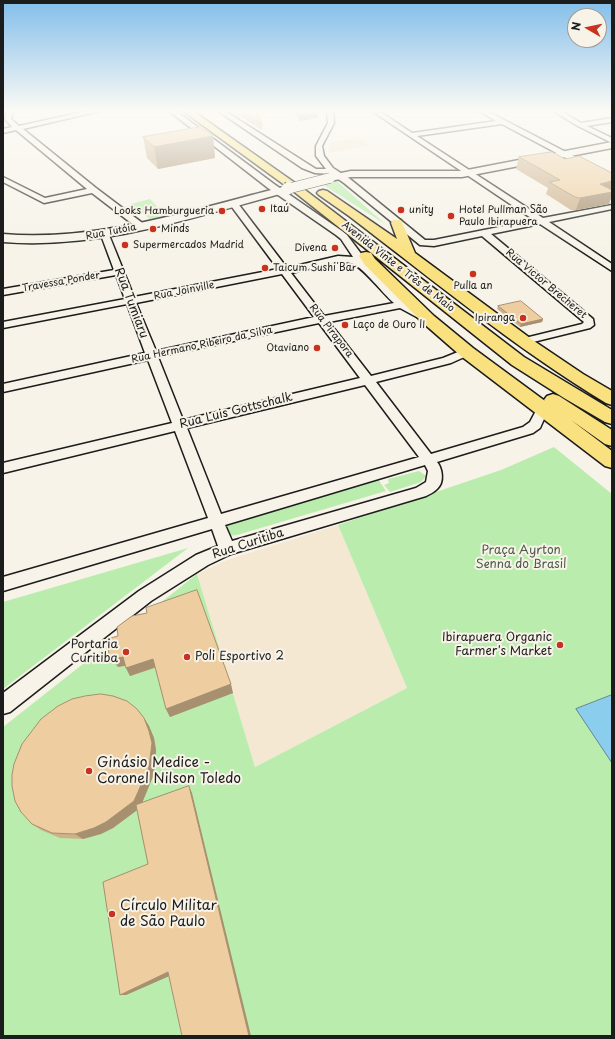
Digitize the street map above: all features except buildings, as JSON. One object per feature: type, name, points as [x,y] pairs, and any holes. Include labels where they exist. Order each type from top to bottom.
[{"type":"highway","name":"Avenida Vinte e Três de Maio","points":[[255,159],[301,192],[518,361],[570,394],[612,418]]},
{"type":"highway","name":"Avenida Vinte e Três de Maio","points":[[297,175],[353,212],[525,341],[577,378],[612,399]]},
{"type":"highway","points":[[397,223],[409,255]]},
{"type":"highway","points":[[360,238],[362,248],[370,262],[428,319],[467,352],[542,410],[611,454]]},
{"type":"highway","points":[[424,288],[426,300],[437,313],[494,361],[611,454]]},
{"type":"highway","points":[[577,378],[596,380],[612,384]]},
{"type":"street","points":[[56,159],[142,227]]},
{"type":"street","points":[[240,159],[344,237],[363,265],[389,294],[412,312],[428,319]]},
{"type":"street","points":[[294,159],[315,171],[334,175],[347,181],[423,243],[434,243],[485,234],[612,207]]},
{"type":"street","points":[[323,159],[334,175]]},
{"type":"street","points":[[447,159],[612,268]]},
{"type":"street","name":"Rua Tutóia","points":[[3,238],[47,241],[105,235],[142,227],[334,175],[468,173],[536,159]]},
{"type":"street","points":[[575,159],[612,179]]},
{"type":"street","points":[[3,179],[44,201],[93,190]]},
{"type":"street","name":"Rua Pirapora","points":[[233,203],[428,459]]},
{"type":"street","name":"Rua Victor Brecheret","points":[[485,234],[589,321],[589,324],[586,326],[525,341]]},
{"type":"street","name":"Rua Tumiaru","points":[[105,235],[227,549]]},
{"type":"street","name":"Rua Joinville","points":[[3,325],[341,259],[354,260],[363,265]]},
{"type":"street","name":"Travessa Ponder","points":[[3,292],[119,272]]},
{"type":"street","name":"Rua Hermano Ribeiro da Silva","points":[[3,388],[402,304]]},
{"type":"street","name":"Rua Luis Gottschalk","points":[[3,468],[453,359],[467,352]]},
{"type":"street","points":[[3,584],[528,430],[535,425],[542,410]]},
{"type":"street","name":"Rua Curitiba","points":[[3,705],[144,596],[202,560],[227,549],[433,486],[435,471],[428,459]]},
{"type":"shaded area","points":[[338,525],[407,688],[255,767],[197,574],[227,560]]},
{"type":"green space","points":[[332,181],[338,182],[385,224],[322,184]]},
{"type":"green space","points":[[150,199],[165,215],[150,219],[131,204]]},
{"type":"green space","name":"Praça Ayrton Senna do Brasil","points":[[554,447],[612,494],[612,1036],[3,1036],[3,727],[197,574],[255,767],[407,688],[338,525],[501,470]]},
{"type":"green space","points":[[419,471],[426,476],[421,482],[390,492],[384,485],[389,483],[388,479]]},
{"type":"green space","points":[[378,479],[386,491],[237,535],[227,536],[224,531],[227,525]]},
{"type":"green space","points":[[188,548],[3,689],[3,602]]},
{"type":"water","points":[[612,695],[612,763],[576,709]]},
{"type":"place","name":"Itaú","points":[[262,209]]},
{"type":"place","name":"unity","points":[[401,210]]},
{"type":"place","name":"Looks Hamburgueria","points":[[222,211]]},
{"type":"place","name":"Hotel Pullman São Paulo Ibirapuera","points":[[451,216]]},
{"type":"place","name":"Minds","points":[[153,229]]},
{"type":"place","name":"Supermercados Madrid","points":[[125,245]]},
{"type":"place","name":"Divena","points":[[335,248]]},
{"type":"place","name":"Taicum Sushi Bar","points":[[265,268]]},
{"type":"place","name":"Pulla an","points":[[473,274]]},
{"type":"place","name":"Ipiranga","points":[[523,318]]},
{"type":"place","name":"Laço de Ouro II","points":[[345,325]]},
{"type":"place","name":"Otaviano","points":[[317,348]]},
{"type":"place","name":"Ibirapuera Organic Farmer's Market","points":[[560,645]]},
{"type":"place","name":"Portaria Curitiba","points":[[126,652]]},
{"type":"place","name":"Poli Esportivo 2","points":[[187,657]]},
{"type":"place","name":"Ginásio Medice - Coronel Nilson Toledo","points":[[89,771]]},
{"type":"place","name":"Círculo Militar de São Paulo","points":[[112,914]]}]
